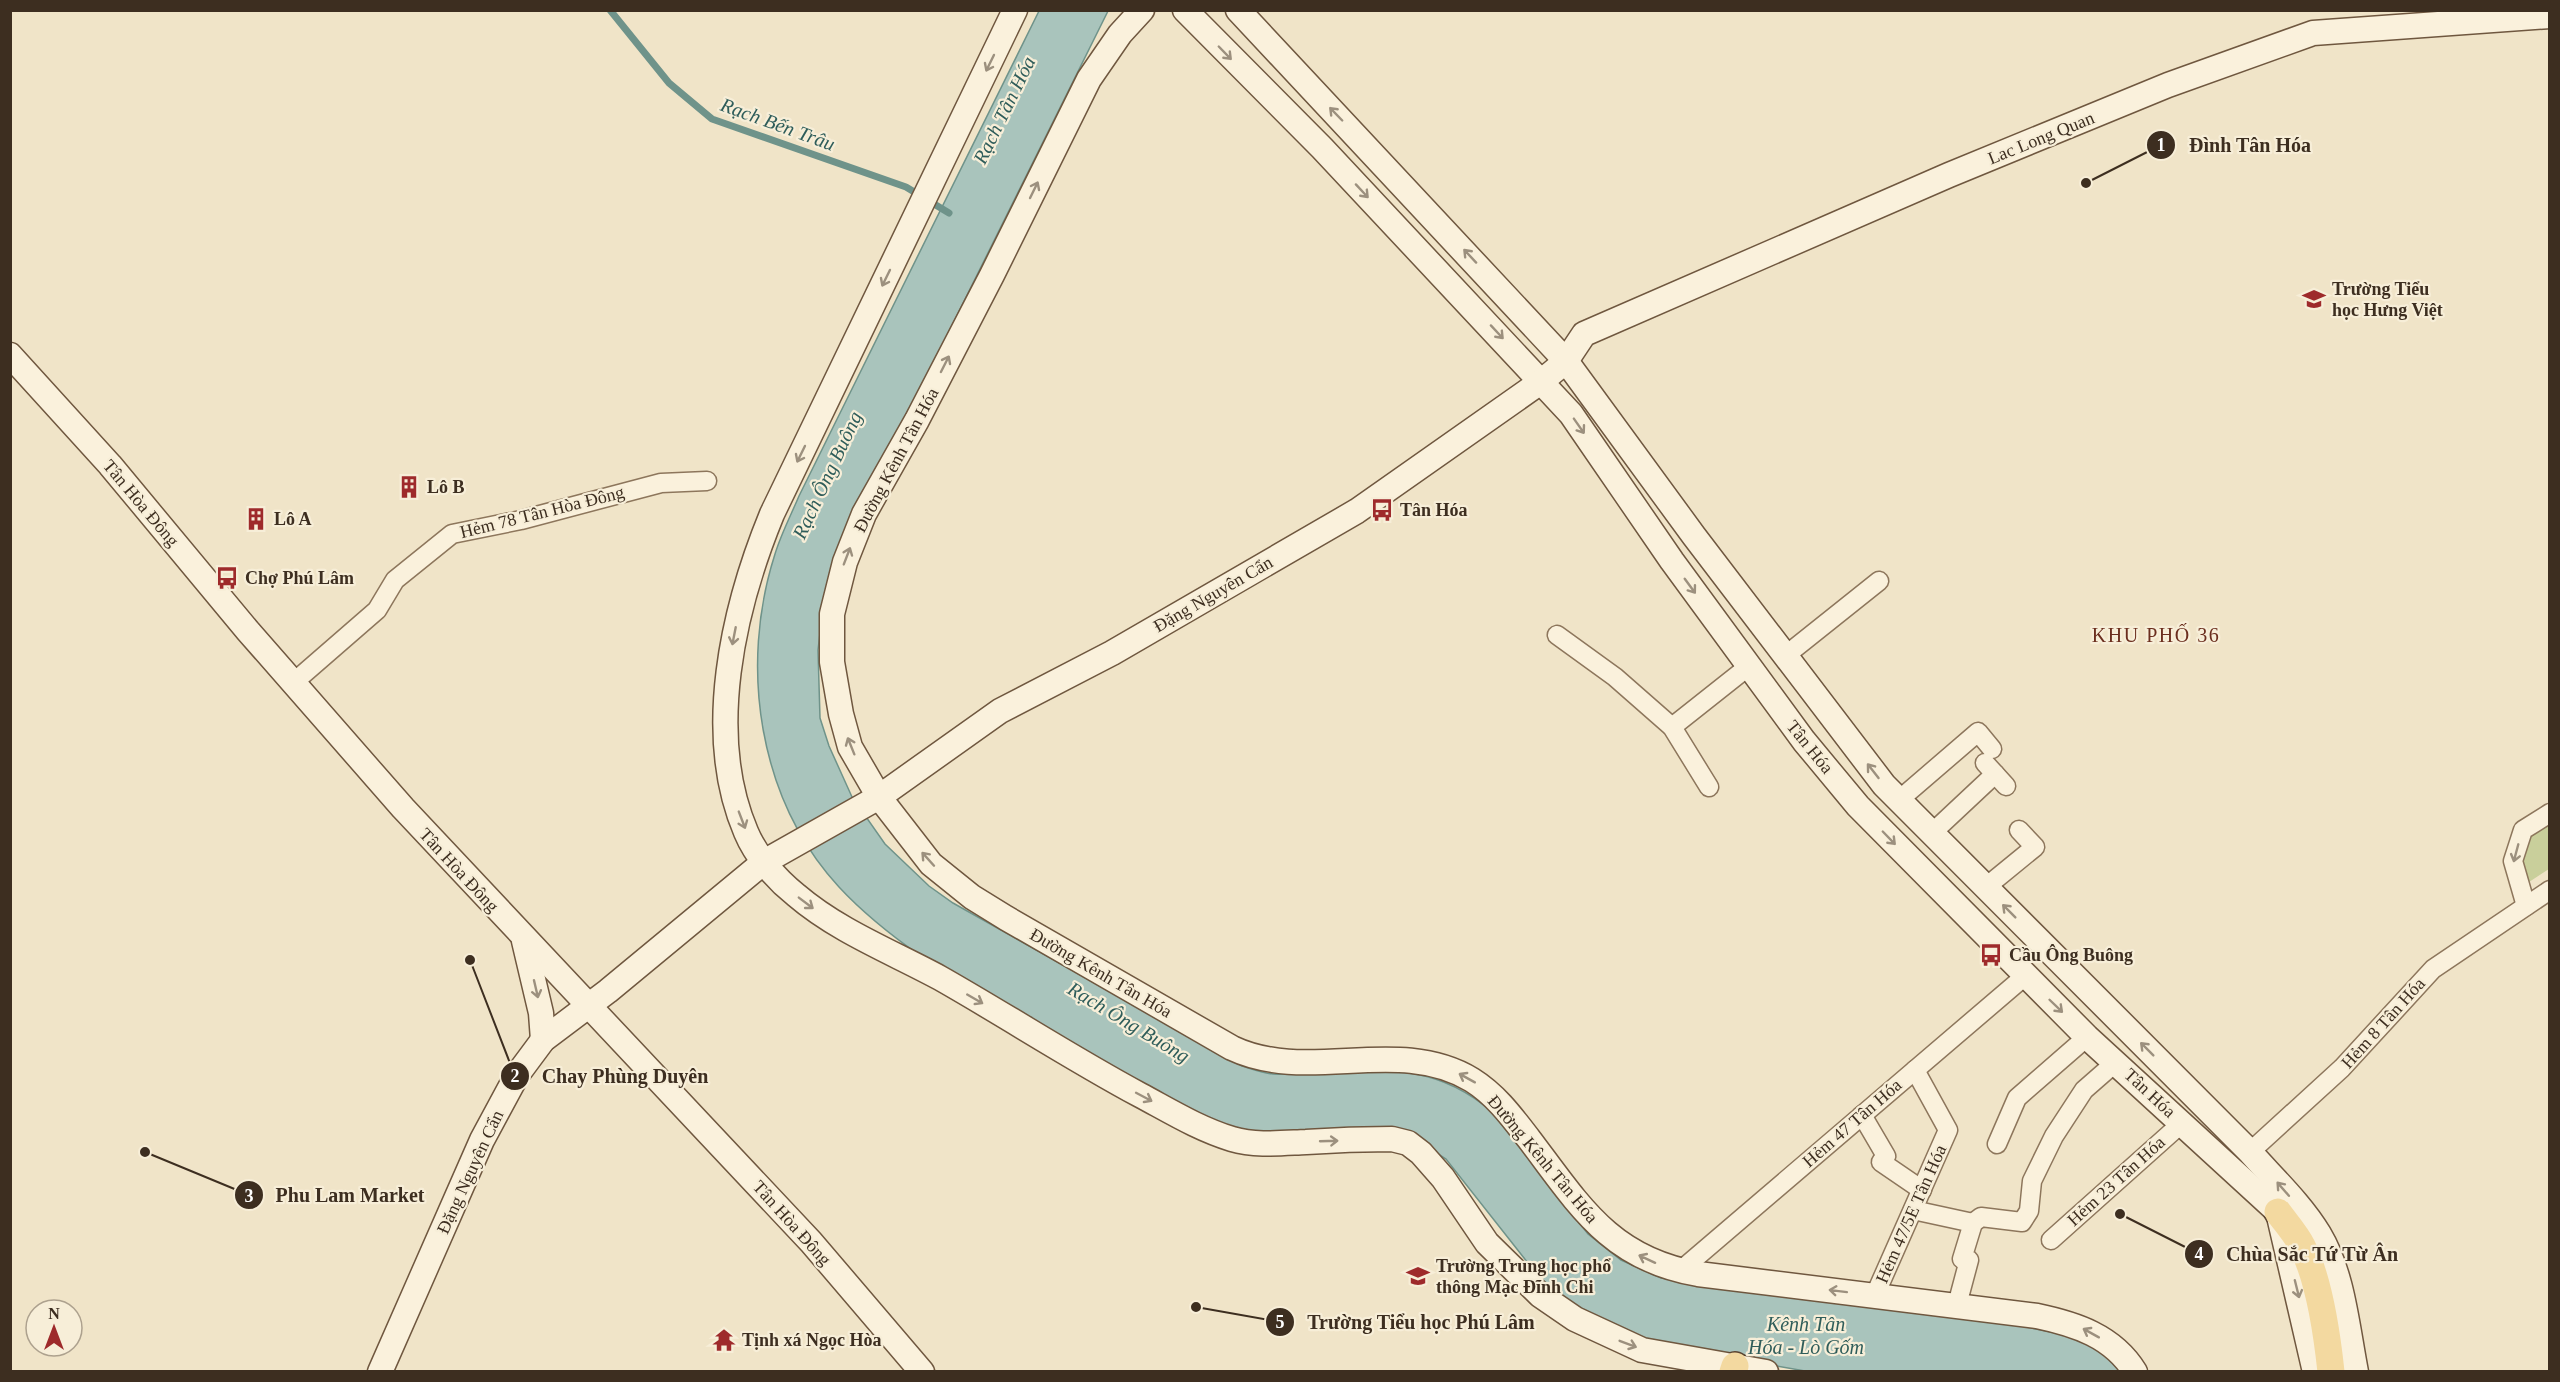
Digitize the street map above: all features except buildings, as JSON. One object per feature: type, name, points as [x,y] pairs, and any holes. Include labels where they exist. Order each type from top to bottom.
[{"type":"main road","points":[[1015,10],[772,514],[743,593],[730,658],[726,692],[729,775],[734,799],[747,835],[764,862],[794,894],[823,916],[939,978],[1064,1054],[1207,1130],[1235,1140],[1262,1143],[1373,1139],[1408,1143],[1443,1178],[1486,1243],[1540,1295],[1575,1319],[1642,1350],[1734,1369],[1766,1371]]},
{"type":"main road","name":"Đường Kênh Tân Hóa","points":[[1142,10],[1120,34],[1089,79],[992,275],[917,420],[864,514],[845,562],[832,614],[832,662],[835,686],[850,747],[879,797],[931,864],[972,897],[1072,957],[1246,1055],[1277,1062],[1402,1059],[1436,1064],[1472,1080],[1506,1108],[1598,1227],[1628,1250],[1680,1271],[1957,1305],[2037,1316],[2075,1324],[2108,1342],[2129,1362],[2134,1371]]},
{"type":"main road","name":"Tân Hóa","points":[[1185,10],[1322,148],[1571,414],[1672,561],[1804,741],[1858,806],[2087,1037],[2278,1212]]},
{"type":"main road","name":"Tân Hóa","points":[[1238,10],[1566,361],[1785,656],[1884,785],[2250,1152],[2319,1234],[2339,1287],[2356,1371]]},
{"type":"main road","name":"Lac Long Quan","points":[[1542,381],[1566,361],[1584,334],[1949,175],[2168,85],[2313,33],[2550,16]]},
{"type":"main road","name":"Tân Hòa Đông","points":[[10,355],[110,465],[293,683],[424,832],[811,1242],[911,1366]]},
{"type":"main road","name":"Đặng Nguyên Cẩn","points":[[380,1371],[482,1140],[517,1075],[543,1040],[764,862],[879,797],[1000,711],[1112,653],[1357,511],[1542,381]]},
{"type":"main road","points":[[523,938],[541,1013],[543,1040]]},
{"type":"main road","points":[[2278,1212],[2302,1246],[2322,1313],[2331,1371]]},
{"type":"main road","points":[[2278,1212],[2315,1371]]},
{"type":"street","name":"Hẻm 78 Tân Hòa Đông","points":[[293,683],[377,610],[395,580],[452,534],[521,520],[661,483],[707,481]]},
{"type":"street","points":[[1785,656],[1879,580]]},
{"type":"street","points":[[1557,635],[1615,677],[1672,727],[1709,787]]},
{"type":"street","points":[[1672,727],[1749,666]]},
{"type":"street","points":[[1899,800],[1978,732],[1995,768],[1932,832]]},
{"type":"street","points":[[2526,906],[2513,861],[2523,830],[2550,813]]},
{"type":"street","points":[[1986,887],[2035,847],[2019,830]]},
{"type":"street","name":"Hẻm 8 Tân Hóa","points":[[2250,1152],[2342,1068],[2433,969],[2550,890]]},
{"type":"street","name":"Hẻm 47 Tân Hóa","points":[[1680,1271],[2025,976]]},
{"type":"street","points":[[1997,1144],[2017,1098],[2087,1037]]},
{"type":"street","points":[[1957,1305],[1969,1260],[1962,1259],[1973,1224],[1980,1216],[2022,1222],[2029,1211],[2032,1181],[2054,1136],[2084,1090],[2116,1062]]},
{"type":"street","name":"Hẻm 47/5E Tân Hóa","points":[[1875,1295],[1948,1130],[1915,1070]]},
{"type":"street","points":[[1862,1115],[1886,1156],[1881,1162],[1922,1190]]},
{"type":"street","name":"Hẻm 23 Tân Hóa","points":[[2051,1240],[2182,1123]]},
{"type":"street","points":[[1913,1210],[1973,1224]]},
{"type":"green space","points":[[2549,823],[2549,869],[2526,884],[2523,863],[2524,848],[2532,835]]},
{"type":"water","name":"Kênh Tân Hóa - Lò Gốm","points":[[1039,11],[1108,11],[853,525],[822,616],[818,650],[820,718],[829,746],[852,797],[885,844],[929,886],[953,903],[1242,1066],[1265,1073],[1278,1074],[1360,1071],[1406,1073],[1449,1084],[1471,1096],[1492,1112],[1588,1234],[1621,1260],[1661,1278],[1829,1302],[2011,1324],[2077,1337],[2101,1351],[2120,1371],[1805,1371],[1663,1346],[1585,1316],[1539,1277],[1446,1159],[1420,1142],[1268,1140],[1203,1120],[922,957],[879,924],[839,887],[812,852],[790,814],[774,772],[763,730],[758,685],[758,641],[764,597],[777,547],[799,496]]},
{"type":"waterway","name":"Rạch Bến Trâu","points":[[610,10],[669,83],[712,119],[906,187],[949,213]]},
{"type":"place","name":"Đình Tân Hóa","points":[[2086,183]]},
{"type":"place","name":"Trường Tiểu học Hưng Việt","points":[[2314,299]]},
{"type":"place","name":"Lô B","points":[[409,487]]},
{"type":"place","name":"Tân Hóa","points":[[1382,510]]},
{"type":"place","name":"Lô A","points":[[256,519]]},
{"type":"place","name":"Chợ Phú Lâm","points":[[227,578]]},
{"type":"place","name":"Cầu Ông Buông","points":[[1991,955]]},
{"type":"place","name":"Chay Phùng Duyên","points":[[470,960]]},
{"type":"place","name":"Phu Lam Market","points":[[145,1152]]},
{"type":"place","name":"Chùa Sắc Tứ Từ Ân","points":[[2120,1214]]},
{"type":"place","name":"Trường Trung học phổ thông Mạc Đĩnh Chi","points":[[1418,1276]]},
{"type":"place","name":"Trường Tiểu học Phú Lâm","points":[[1196,1307]]},
{"type":"place","name":"Tịnh xá Ngọc Hòa","points":[[724,1340]]},
{"type":"district","name":"KHU PHỐ 36","points":[[2156,635]]},
{"type":"water label","name":"Rạch Tân Hóa","points":[[1004,110]]},
{"type":"water label","name":"Rạch Ông Buông","points":[[827,475]]},
{"type":"water label","name":"Rạch Ông Buông","points":[[1129,1022]]}]
